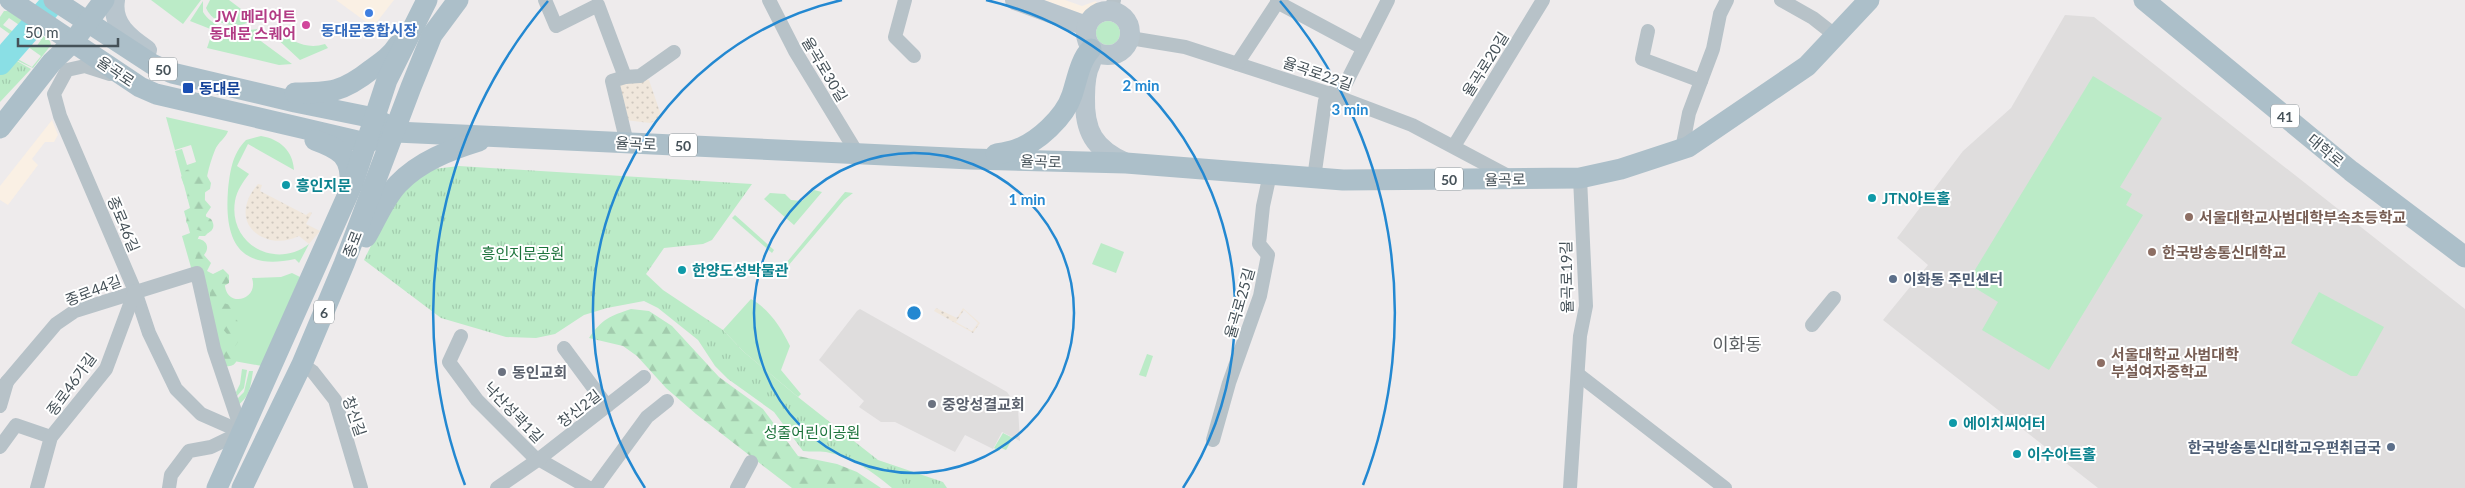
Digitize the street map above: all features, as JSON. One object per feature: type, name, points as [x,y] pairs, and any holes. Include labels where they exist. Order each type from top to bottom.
[{"type":"main road","points":[[0,9],[9,0]]},
{"type":"main road","name":"율곡로","points":[[9,0],[140,87],[156,94],[366,142],[396,132],[971,159],[1126,163],[1343,180],[1580,178],[1622,169],[1682,149],[1808,66],[1868,0]]},
{"type":"main road","name":"율곡로","points":[[54,0],[165,70],[225,87],[374,118],[396,132]]},
{"type":"main road","points":[[0,128],[42,74],[73,42],[104,0]]},
{"type":"main road","name":"종로","points":[[242,488],[302,364],[344,264],[432,35],[458,0]]},
{"type":"main road","name":"대학로","points":[[2144,0],[2352,171],[2465,257]]},
{"type":"main road","points":[[249,92],[323,93],[346,88],[392,55],[424,6]]},
{"type":"main road","name":"종로","points":[[217,488],[349,192],[387,80],[424,6]]},
{"type":"main road","points":[[971,159],[1016,150],[1038,137],[1058,117],[1071,98],[1081,66],[1094,51]]},
{"type":"main road","points":[[318,132],[325,108]]},
{"type":"main road","points":[[237,112],[331,146],[339,151],[350,169],[349,192]]},
{"type":"main road","points":[[344,264],[364,242],[398,184],[446,151],[494,136]]},
{"type":"street","points":[[115,0],[117,20],[125,34],[162,59],[225,87]]},
{"type":"street","points":[[545,0],[556,26],[598,5],[625,77]]},
{"type":"street","name":"율곡로30길","points":[[769,0],[795,51],[857,154]]},
{"type":"street","points":[[905,0],[895,37],[914,56]]},
{"type":"street","points":[[1015,0],[1086,26]]},
{"type":"street","points":[[1314,178],[1326,101],[1330,94],[1346,83],[1388,0]]},
{"type":"street","name":"율곡로20길","points":[[1454,146],[1543,0]]},
{"type":"street","points":[[1682,149],[1689,113],[1713,49],[1720,14],[1727,0]]},
{"type":"street","points":[[1781,0],[1813,18],[1836,36]]},
{"type":"street","points":[[1238,64],[1278,1],[1363,48]]},
{"type":"street","points":[[1118,6],[1130,28],[1130,38],[1125,48],[1115,54],[1105,55],[1094,51],[1085,38],[1086,26],[1090,19],[1101,12],[1118,6]]},
{"type":"street","points":[[1648,31],[1642,60],[1701,81]]},
{"type":"street","name":"율곡로22길","points":[[1130,38],[1186,47],[1330,94],[1412,125],[1512,179]]},
{"type":"street","points":[[1094,51],[1088,68],[1085,92],[1085,112],[1088,131],[1112,157],[1126,163]]},
{"type":"street","points":[[627,143],[612,81],[625,77],[640,76],[674,52]]},
{"type":"street","points":[[42,74],[52,70],[68,70],[85,66],[140,87]]},
{"type":"street","name":"종로46길","points":[[68,70],[58,84],[54,100],[135,291],[149,333],[176,389],[201,414],[242,432]]},
{"type":"street","name":"율곡로25길","points":[[1213,440],[1228,384],[1235,370],[1262,288],[1268,255],[1259,244],[1263,206],[1270,174]]},
{"type":"street","name":"율곡로19길","points":[[1570,488],[1579,375],[1580,336],[1586,306],[1580,178]]},
{"type":"street","name":"종로44길","points":[[4,385],[56,324],[75,311],[197,273],[214,349],[242,432]]},
{"type":"street","name":"종로46가길","points":[[37,488],[51,438],[106,369],[135,291]]},
{"type":"street","points":[[1812,325],[1834,298]]},
{"type":"street","name":"낙산성곽1길","points":[[461,336],[449,362],[477,400],[539,459],[589,488]]},
{"type":"street","points":[[564,348],[607,406]]},
{"type":"street","name":"창신길","points":[[302,364],[313,372],[335,400],[361,488]]},
{"type":"street","points":[[1579,375],[1725,488]]},
{"type":"street","name":"창신2길","points":[[507,486],[644,377]]},
{"type":"street","points":[[0,406],[4,385]]},
{"type":"street","points":[[595,488],[647,417],[667,402]]},
{"type":"street","name":"종로46가길","points":[[0,447],[16,424],[51,438]]},
{"type":"street","points":[[169,488],[171,475],[189,451],[212,447],[242,432]]},
{"type":"street","points":[[737,488],[750,462]]},
{"type":"shaded area","name":"동대문종합시장","points":[[336,0],[394,0],[373,27]]},
{"type":"shaded area","points":[[1044,0],[1065,0],[1082,6],[1096,1],[1098,7],[1082,14]]},
{"type":"shaded area","name":"한국방송통신대학교","points":[[2065,15],[2094,17],[2465,309],[2465,488],[2098,488],[1883,320],[1928,265],[1897,238],[1963,151],[2011,108]]},
{"type":"shaded area","points":[[52,120],[58,135],[54,142],[45,142],[32,159],[38,165],[8,205],[0,200],[0,186]]},
{"type":"shaded area","points":[[860,309],[1007,392],[1018,408],[1020,441],[1002,432],[993,449],[965,435],[955,452],[895,422],[881,422],[859,407],[864,401],[819,360]]},
{"type":"green space","points":[[151,0],[201,0],[183,24]]},
{"type":"green space","points":[[210,0],[229,0],[253,18],[242,25],[228,25],[215,19],[210,14],[206,8]]},
{"type":"green space","points":[[203,1],[203,12],[213,23],[234,30],[257,29],[258,33],[254,36],[292,64],[279,65],[207,48],[213,30],[190,21]]},
{"type":"green space","points":[[4,11],[9,11],[50,41],[51,45],[33,68],[16,60],[0,49],[32,67],[41,56],[0,27],[0,17]],"holes":[[[9,18],[41,40],[36,47],[3,25]]]},
{"type":"green space","points":[[1108,21],[1117,24],[1120,33],[1117,42],[1108,45],[1099,42],[1096,33],[1099,24]]},
{"type":"green space","points":[[277,31],[300,44],[318,46],[325,44],[328,48],[300,60],[272,34]]},
{"type":"green space","points":[[10,57],[31,69],[0,102],[0,69]]},
{"type":"green space","points":[[2093,76],[2162,118],[2120,187],[2132,194],[2126,205],[2143,215],[2049,370],[1982,330],[1998,302],[1967,283]]},
{"type":"green space","points":[[166,117],[228,131],[215,150],[206,180],[205,211],[209,232],[205,236],[199,236],[197,241],[207,275],[225,278],[225,288],[229,295],[240,299],[251,293],[253,286],[252,278],[281,277],[292,273],[300,277],[262,366],[217,358],[182,236],[190,233],[184,211],[190,208],[175,151],[182,149],[187,165],[196,162],[191,145],[175,150]]},
{"type":"green space","points":[[261,136],[274,140],[284,147],[291,157],[294,170],[248,144],[237,166],[249,174],[242,183],[235,201],[235,216],[239,230],[246,240],[257,248],[269,253],[282,254],[296,251],[309,244],[299,263],[295,259],[276,262],[261,261],[249,256],[239,248],[233,238],[227,208],[232,164],[241,145],[246,140]]},
{"type":"green space","name":"흥인지문공원","points":[[459,166],[752,184],[712,240],[703,244],[664,248],[646,274],[663,290],[723,330],[744,352],[878,460],[943,482],[947,488],[892,488],[869,470],[844,457],[826,452],[803,451],[774,412],[728,379],[715,366],[698,340],[658,308],[644,301],[607,308],[584,315],[555,334],[536,338],[506,337],[441,318],[364,260],[398,191],[434,169]]},
{"type":"green space","points":[[191,169],[199,176],[207,176],[211,183],[210,189],[204,193],[204,199],[211,207],[205,216],[211,219],[213,225],[213,229],[208,233],[191,228],[186,222],[188,214],[194,211],[194,205],[187,198],[188,193],[194,187],[184,185],[181,177],[186,170]]},
{"type":"green space","points":[[814,190],[822,192],[794,225],[764,199],[770,193],[785,194],[791,200],[802,201]]},
{"type":"green space","points":[[845,192],[853,193],[844,200],[788,266],[782,268]]},
{"type":"green space","points":[[735,215],[774,250],[772,253],[732,218]]},
{"type":"green space","points":[[198,239],[204,241],[207,245],[204,255],[211,263],[207,271],[213,274],[223,269],[229,275],[229,283],[224,286],[226,295],[220,301],[215,301],[210,297],[210,287],[206,288],[193,266],[196,256],[191,252],[191,246],[192,242]]},
{"type":"green space","points":[[1101,243],[1124,252],[1116,273],[1092,264]]},
{"type":"green space","points":[[2319,292],[2384,327],[2357,376],[2351,376],[2291,343]]},
{"type":"green space","points":[[751,299],[774,319],[790,346],[781,370],[801,394],[798,397],[744,352],[723,330]]},
{"type":"green space","points":[[223,303],[231,305],[234,311],[232,317],[237,320],[239,325],[233,334],[238,342],[233,350],[237,360],[230,366],[226,366],[222,352],[225,350],[221,342],[227,334],[222,328],[224,320],[216,313],[218,305]]},
{"type":"green space","points":[[631,309],[649,311],[672,326],[719,377],[763,409],[798,456],[837,464],[857,472],[881,488],[792,488],[696,414],[666,388],[637,356],[623,346],[589,338],[598,326],[607,319]]},
{"type":"green space","points":[[1147,354],[1153,356],[1146,377],[1139,375]]},
{"type":"green space","points":[[242,369],[247,370],[244,388],[237,396],[236,392],[240,384]]},
{"type":"green space","points":[[249,371],[253,371],[252,381],[245,398],[238,405],[235,401],[244,392]]},
{"type":"green space","points":[[1003,433],[1013,438],[1006,450],[1001,448],[999,451],[994,448]]},
{"type":"sand","points":[[639,78],[649,80],[662,118],[650,123],[625,120],[616,83]]},
{"type":"sand","points":[[258,184],[262,185],[260,191],[306,215],[310,212],[312,213],[306,224],[320,231],[309,244],[299,236],[278,241],[267,239],[251,229],[247,221],[246,211],[249,198]]},
{"type":"sand","points":[[936,308],[957,318],[963,308],[980,323],[973,333],[934,311]],"holes":[[[964,310],[978,323],[972,331],[956,322]]]},
{"type":"waterway","points":[[0,63],[55,0]]},
{"type":"place","name":"동대문종합시장","points":[[369,13]]},
{"type":"place","name":"JW 메리어트 동대문 스퀘어","points":[[306,25]]},
{"type":"place","name":"동대문","points":[[188,88]]},
{"type":"place","name":"흥인지문","points":[[286,185]]},
{"type":"place","name":"JTN아트홀","points":[[1872,198]]},
{"type":"place","name":"서울대학교사범대학부속초등학교","points":[[2189,217]]},
{"type":"place","name":"한국방송통신대학교","points":[[2152,252]]},
{"type":"place","name":"한양도성박물관","points":[[682,270]]},
{"type":"place","name":"이화동 주민센터","points":[[1893,279]]},
{"type":"place","name":"서울대학교 사범대학 부설여자중학교","points":[[2101,363]]},
{"type":"place","name":"동인교회","points":[[502,372]]},
{"type":"place","name":"중앙성결교회","points":[[932,404]]},
{"type":"place","name":"에이치씨어터","points":[[1953,423]]},
{"type":"place","name":"한국방송통신대학교우편취급국","points":[[2391,447]]},
{"type":"place","name":"이수아트홀","points":[[2017,454]]},
{"type":"district","name":"이화동","points":[[1737,344]]},
{"type":"park label","name":"성줄어린이공원","points":[[812,432]]}]
